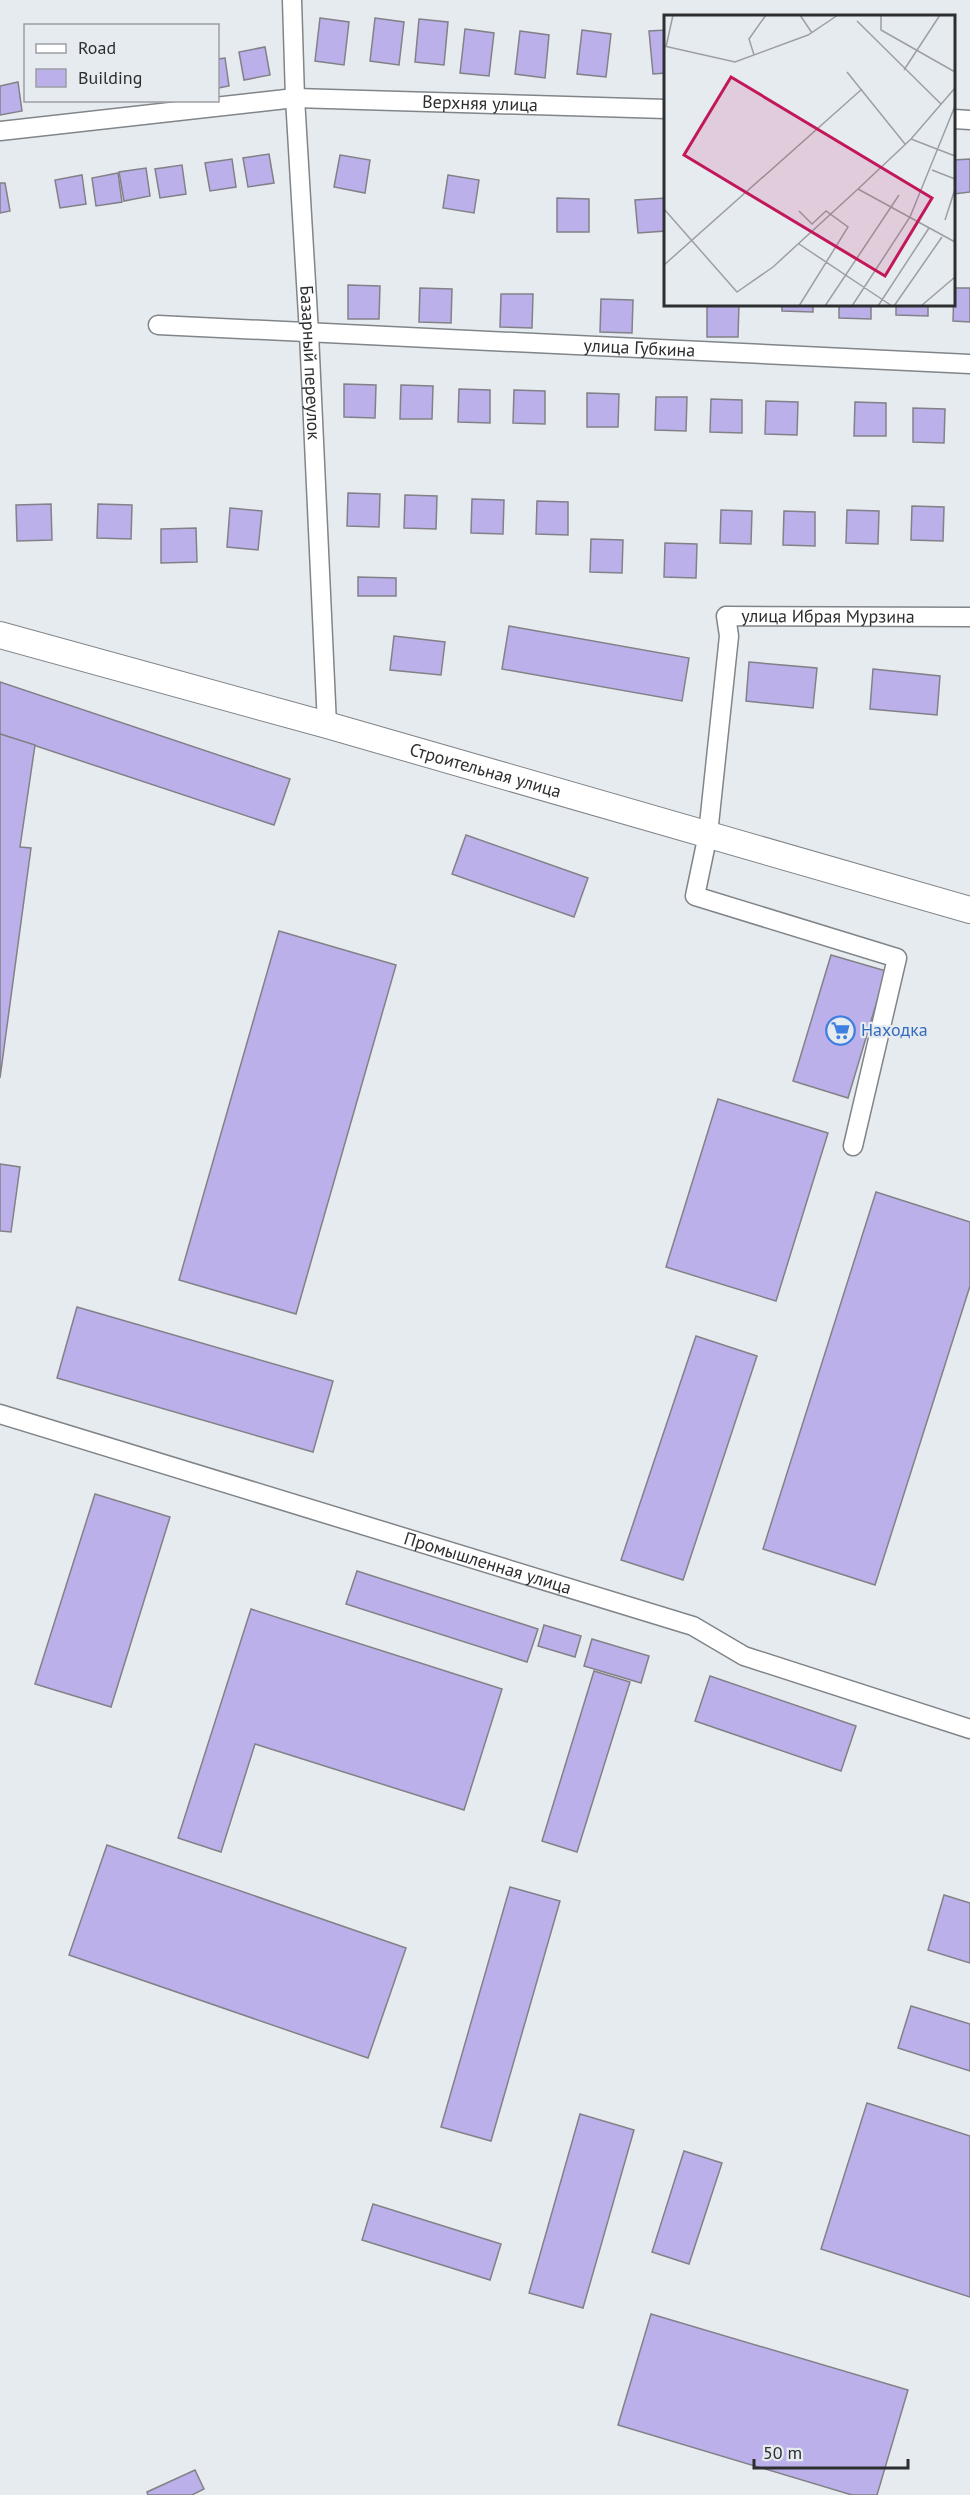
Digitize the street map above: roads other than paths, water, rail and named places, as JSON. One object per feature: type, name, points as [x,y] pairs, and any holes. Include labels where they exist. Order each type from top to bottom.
[{"type":"main road","name":"Строительная улица","points":[[0,635],[327,725],[970,910]]},
{"type":"street","name":"Базарный переулок","points":[[292,0],[327,725]]},
{"type":"street","name":"Верхняя улица","points":[[0,131],[295,98],[664,109]]},
{"type":"street","points":[[955,119],[970,120]]},
{"type":"street","name":"улица Губкина","points":[[158,325],[970,364]]},
{"type":"street","name":"улица Ибрая Мурзина","points":[[708,834],[729,636],[726,616],[970,616]]},
{"type":"street","points":[[708,834],[695,896],[897,958],[853,1146]]},
{"type":"street","name":"Промышленная улица","points":[[0,1414],[693,1626],[744,1656],[970,1729]]},
{"type":"place","name":"Находка","points":[[840,1030]]}]
